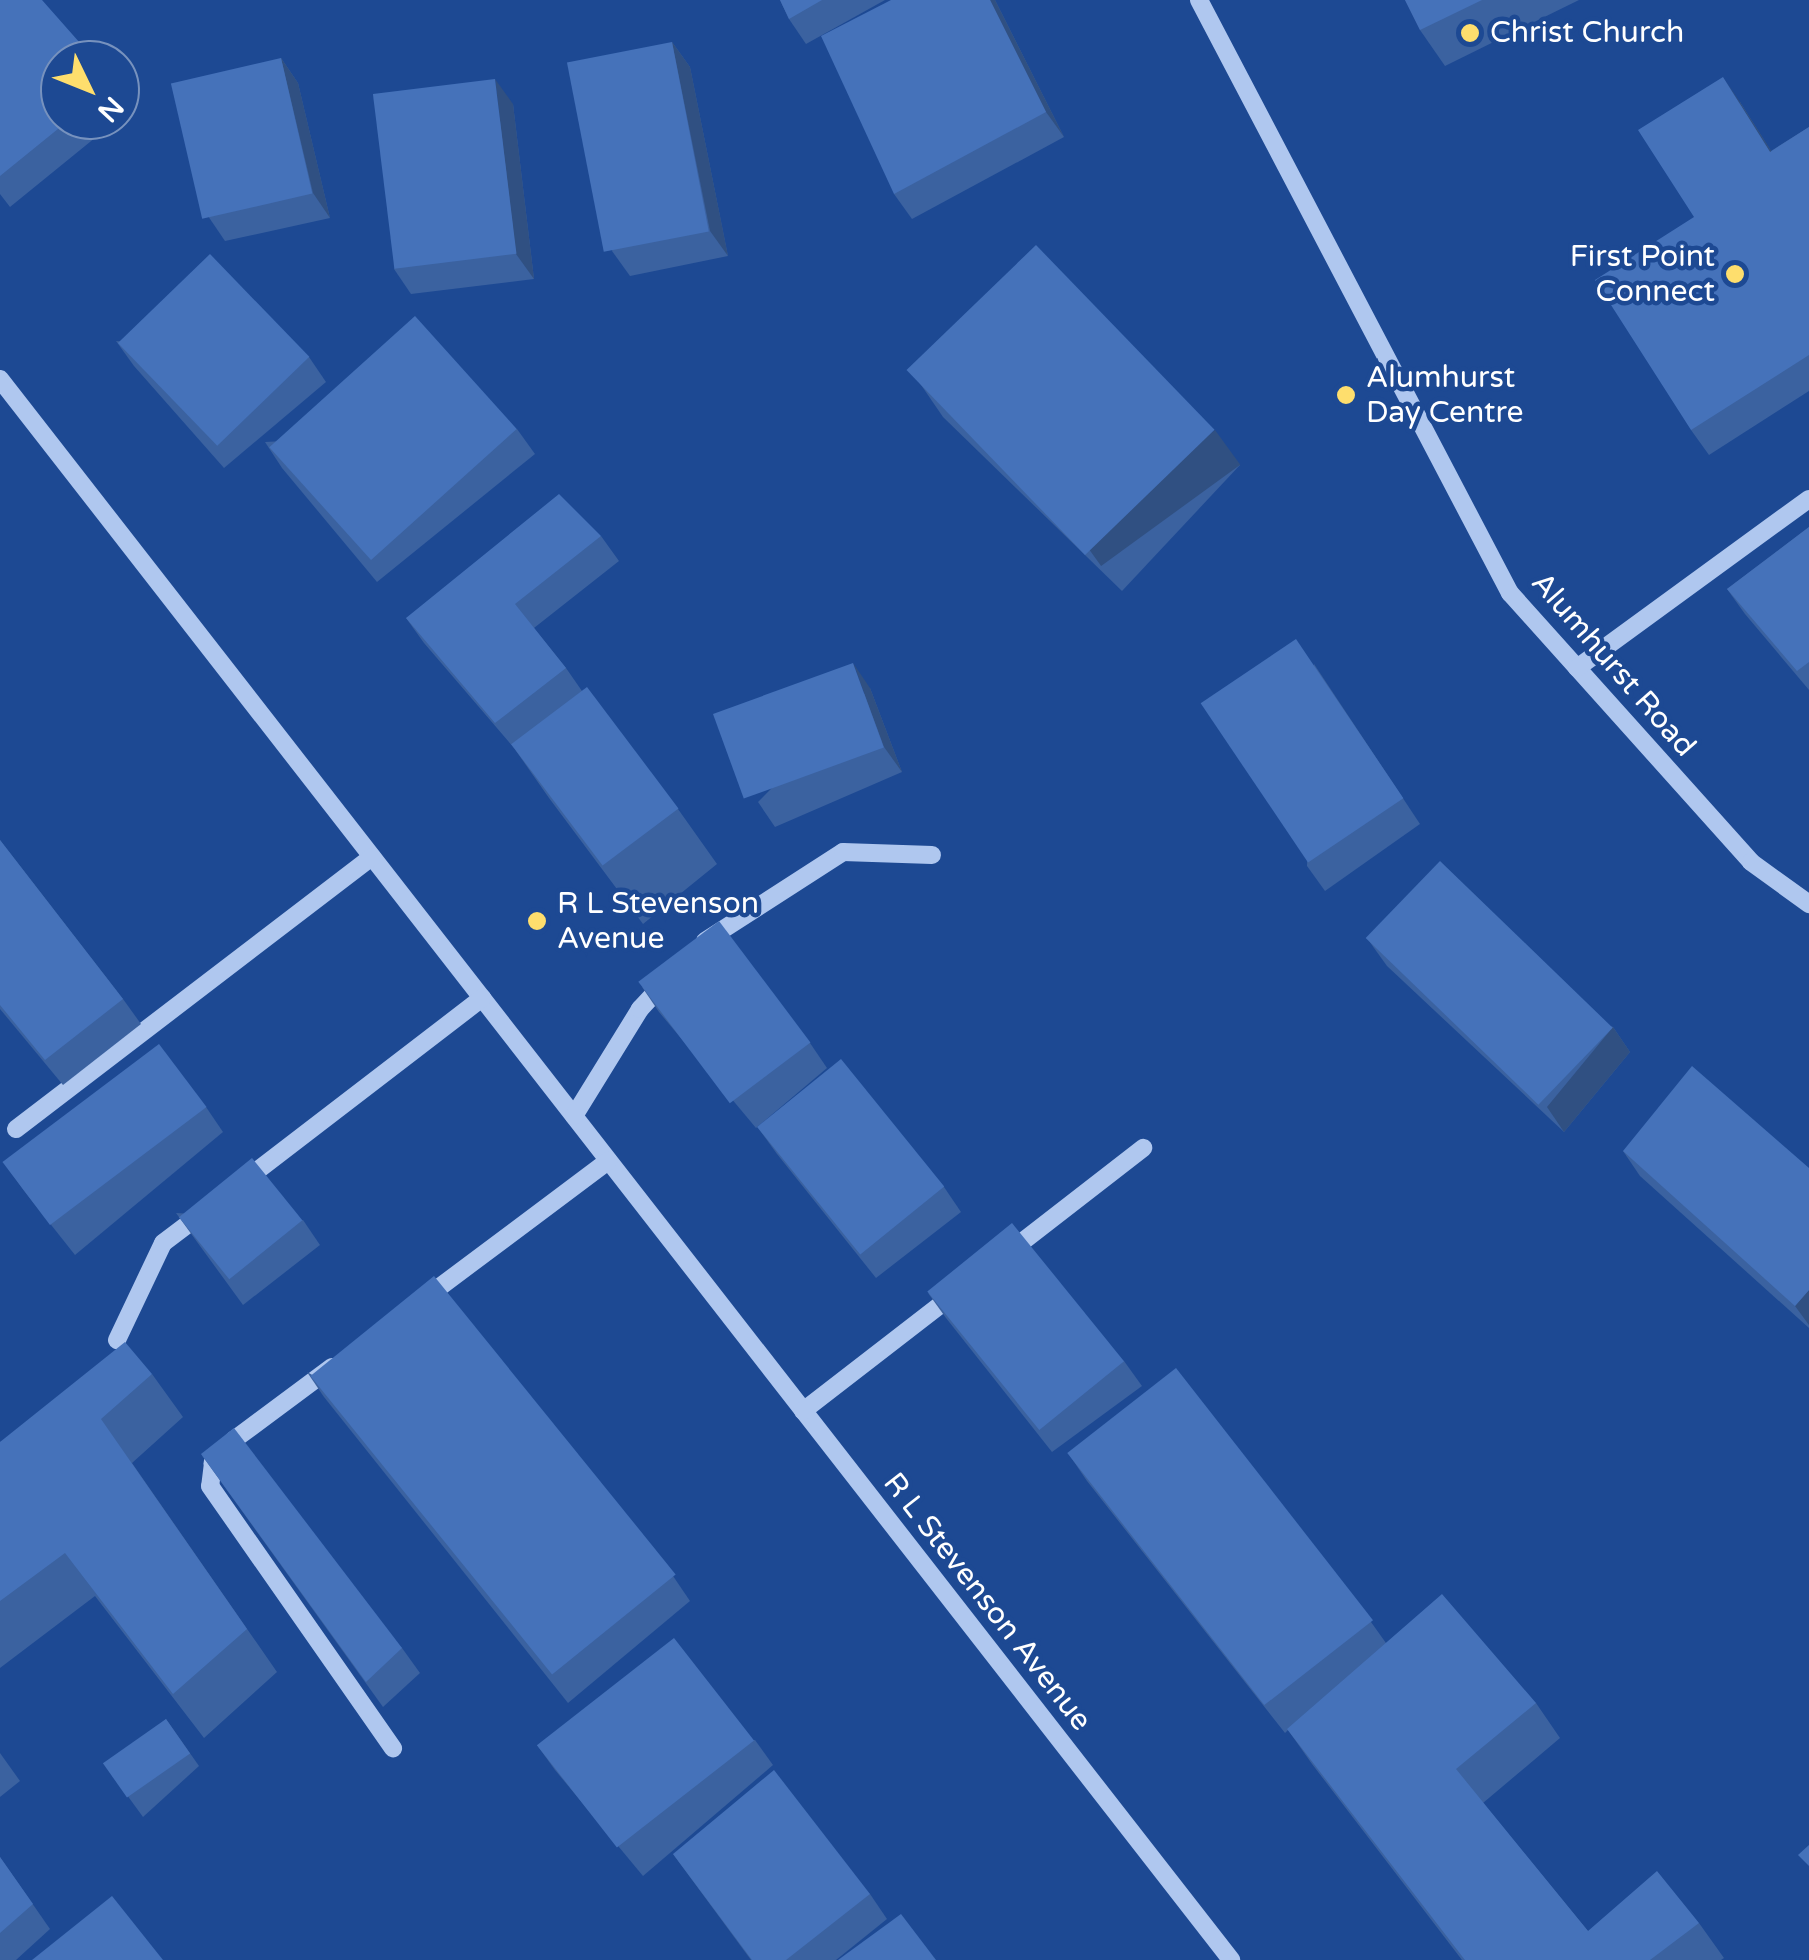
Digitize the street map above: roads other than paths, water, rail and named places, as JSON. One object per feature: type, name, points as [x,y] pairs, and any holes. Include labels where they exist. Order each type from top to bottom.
[{"type":"street","name":"Alumhurst Road","points":[[1199,0],[1510,593],[1751,862],[1809,904]]},
{"type":"street","name":"R L Stevenson Avenue","points":[[0,379],[1230,1960]]},
{"type":"street","points":[[1578,668],[1809,500]]},
{"type":"street","points":[[574,1116],[640,1009],[686,961],[842,852],[932,854]]},
{"type":"street","points":[[16,1130],[372,857]]},
{"type":"street","points":[[117,1340],[163,1243],[482,998]]},
{"type":"street","points":[[803,1411],[1144,1148]]},
{"type":"street","points":[[406,1312],[608,1160]]},
{"type":"street","points":[[344,1358],[235,1439],[212,1463],[210,1486],[393,1748]]},
{"type":"place","name":"Christ Church","points":[[1470,33]]},
{"type":"place","name":"First Point Connect","points":[[1735,274]]},
{"type":"place","name":"Alumhurst Day Centre","points":[[1346,395]]},
{"type":"place","name":"R L Stevenson Avenue","points":[[537,921]]}]
